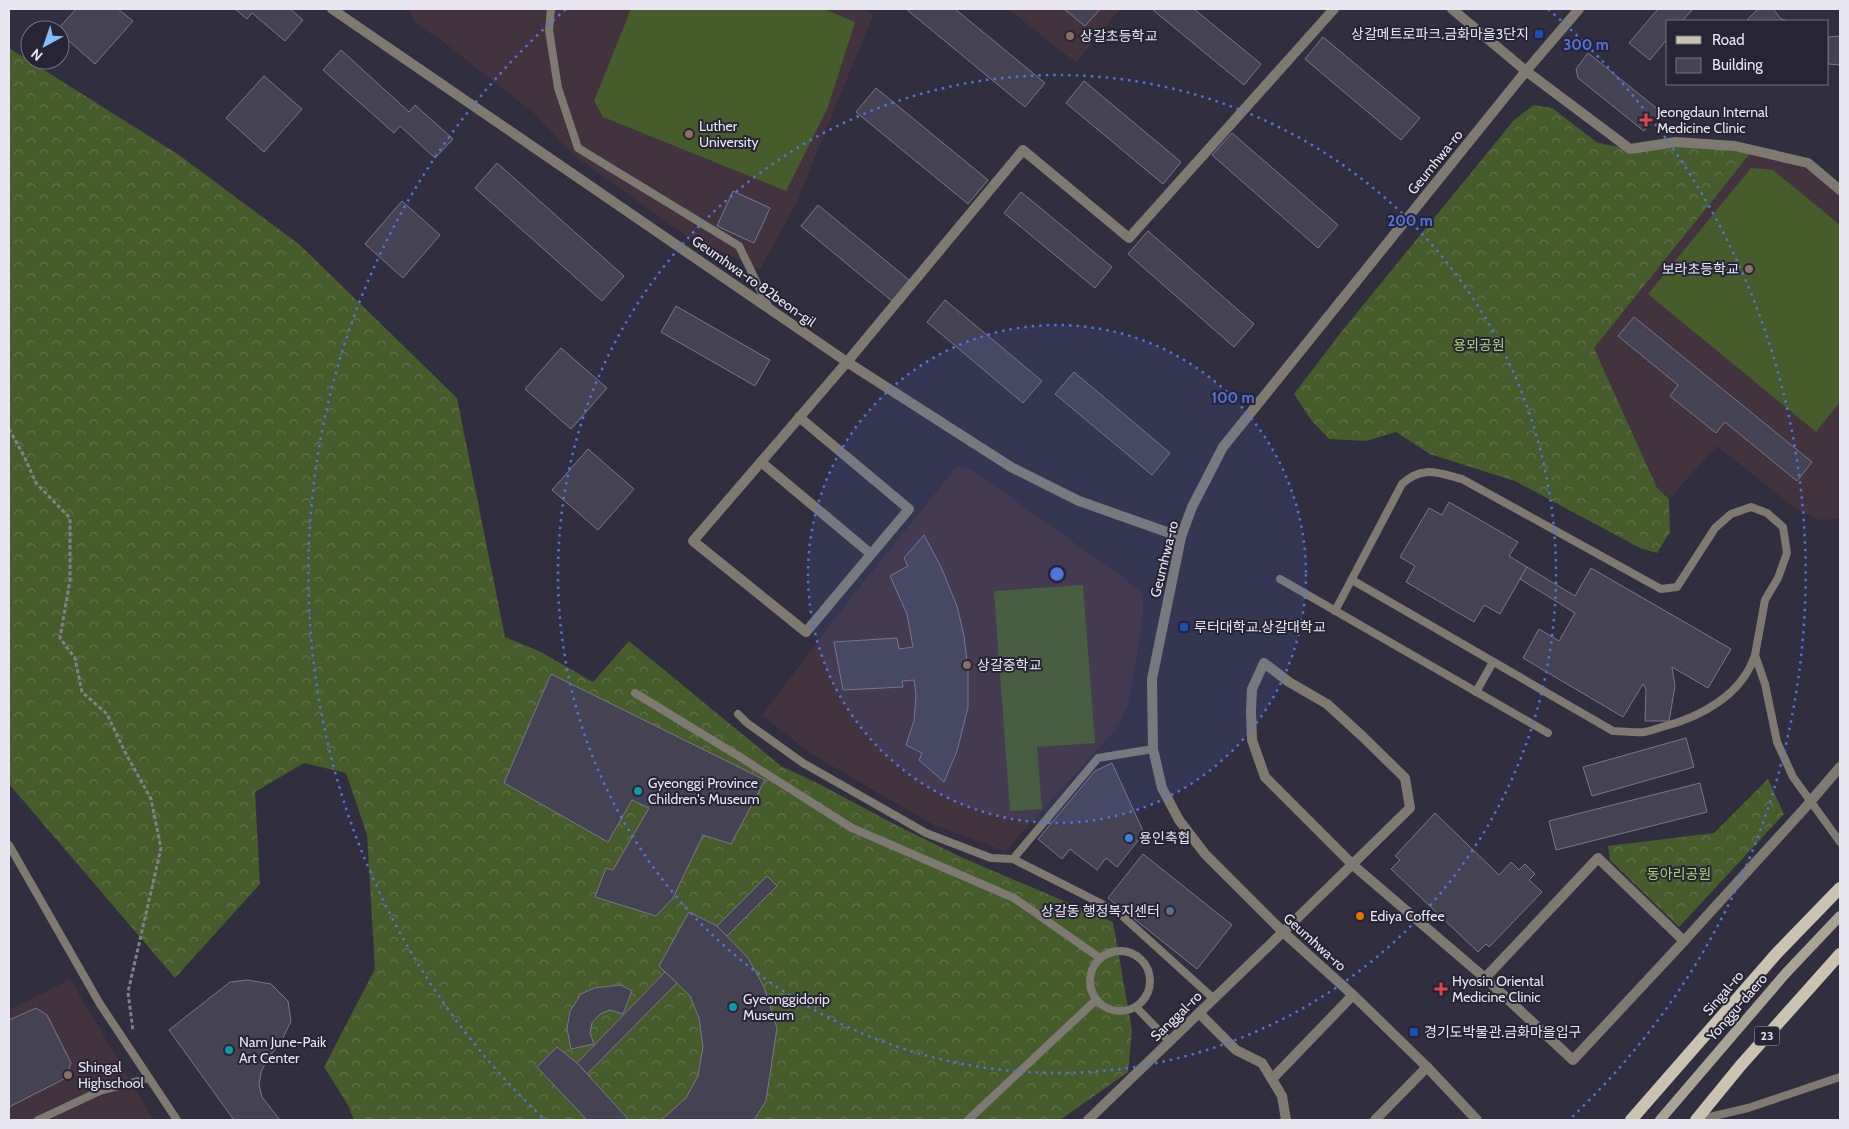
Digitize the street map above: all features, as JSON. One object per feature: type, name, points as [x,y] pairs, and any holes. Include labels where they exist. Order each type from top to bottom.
[{"type":"main road","name":"Singal-ro","points":[[1631,1120],[1777,953],[1840,888]]},
{"type":"main road","name":"Yonggu-daero","points":[[1660,1120],[1786,974],[1840,916]]},
{"type":"main road","name":"23","points":[[1696,1120],[1741,1064],[1840,954]]},
{"type":"street","name":"Geumhwa-ro 82beon-gil","points":[[332,9],[847,362],[1010,467],[1079,501],[1181,537]]},
{"type":"street","points":[[799,417],[909,509],[806,632],[693,541],[799,417],[847,362],[1024,150],[1129,238],[1334,9]]},
{"type":"street","points":[[1452,9],[1526,70],[1630,149],[1676,142],[1735,146],[1808,163],[1840,190]]},
{"type":"street","name":"Geumhwa-ro","points":[[1477,1120],[1427,1067],[1353,995],[1283,932],[1205,854],[1179,820],[1162,788],[1153,749],[1152,679],[1181,537],[1192,507],[1223,447],[1526,70],[1579,9]]},
{"type":"street","points":[[761,462],[871,554]]},
{"type":"street","points":[[1353,865],[1410,808],[1404,778],[1327,704],[1289,682],[1264,663],[1252,689],[1251,712],[1252,740],[1265,777],[1353,865],[1485,978],[1573,1060],[1684,941],[1840,767]]},
{"type":"street","points":[[1485,978],[1598,858],[1684,941]]},
{"type":"street","name":"Sanggal-ro","points":[[1088,1120],[1353,865]]},
{"type":"street","points":[[1272,1079],[1353,995]]},
{"type":"street","points":[[1199,1013],[1236,1050],[1262,1064],[1282,1096],[1286,1120]]},
{"type":"street","points":[[1375,1120],[1427,1067]]},
{"type":"lane","points":[[551,9],[549,30],[558,88],[578,148],[739,246],[769,308]]},
{"type":"lane","points":[[1335,611],[1402,484],[1409,478],[1428,470],[1462,479],[1661,589],[1677,587],[1716,528],[1731,514],[1751,507],[1767,512],[1783,528],[1787,553],[1778,578],[1765,600],[1751,668],[1738,686],[1713,707],[1683,722],[1644,732],[1613,731],[1352,580]]},
{"type":"lane","points":[[1280,579],[1548,733]]},
{"type":"lane","points":[[1755,655],[1765,684],[1777,742],[1793,777],[1840,842]]},
{"type":"lane","points":[[1476,692],[1493,662]]},
{"type":"lane","points":[[635,693],[740,756],[852,828],[1014,898],[1100,958]]},
{"type":"lane","points":[[738,714],[747,723],[803,763],[926,833],[991,858],[1013,859],[1118,912],[1214,999]]},
{"type":"lane","points":[[1013,859],[1098,758],[1153,749]]},
{"type":"lane","points":[[9,845],[100,1004],[176,1120]]},
{"type":"lane","points":[[1118,951],[1128,952],[1137,956],[1149,971],[1149,992],[1144,1000],[1136,1007],[1116,1012],[1106,1009],[1096,1000],[1090,985],[1090,975],[1093,966],[1100,958],[1108,953],[1118,951]]},
{"type":"lane","points":[[968,1120],[1096,1000]]},
{"type":"lane","points":[[1136,1007],[1169,1041]]},
{"type":"lane","points":[[1696,1120],[1748,1108],[1840,1077]]},
{"type":"lane","points":[[38,1120],[100,1091],[149,1078]]},
{"type":"path","points":[[9,429],[36,483],[70,518],[70,580],[60,638],[75,658],[82,692],[107,714],[152,800],[161,848],[128,992],[136,1059]]},
{"type":"shaded area","name":"Luther University","points":[[409,9],[861,9],[873,15],[796,204],[760,269],[685,235],[573,155],[534,113],[442,41],[414,22]]},
{"type":"shaded area","name":"상갈초등학교","points":[[1008,9],[1120,9],[1076,63]]},
{"type":"shaded area","name":"보라초등학교","points":[[1753,150],[1808,163],[1840,190],[1840,519],[1819,520],[1795,508],[1717,446],[1669,499],[1657,488],[1594,348]]},
{"type":"shaded area","name":"상갈중학교","points":[[957,466],[971,469],[1143,592],[1142,626],[1128,704],[1119,726],[1005,851],[934,825],[813,755],[762,715],[850,599]]},
{"type":"shaded area","name":"Shingal Highschool","points":[[70,979],[154,1120],[9,1120],[9,1010]]},
{"type":"green space","points":[[631,9],[824,9],[855,22],[828,107],[786,191],[603,117],[594,101]]},
{"type":"green space","points":[[9,48],[20,55],[20,70],[44,70],[179,155],[300,245],[457,398],[505,637],[539,651],[593,682],[629,641],[781,766],[963,858],[1113,922],[1132,1030],[1128,1072],[1060,1120],[354,1120],[348,1105],[324,1067],[375,969],[367,835],[346,773],[304,763],[255,792],[260,884],[175,978],[9,784]]},
{"type":"green space","name":"용뫼공원","points":[[1534,105],[1552,108],[1598,143],[1630,149],[1676,142],[1753,150],[1594,348],[1657,488],[1669,499],[1670,532],[1657,553],[1640,548],[1515,481],[1430,454],[1396,432],[1366,441],[1329,439],[1311,420],[1294,394],[1342,331],[1514,120]]},
{"type":"green space","points":[[1751,168],[1773,170],[1840,225],[1840,402],[1816,432],[1648,294]]},
{"type":"green space","points":[[1083,585],[1095,743],[1037,747],[1042,809],[1010,811],[994,591]]},
{"type":"green space","name":"동아리공원","points":[[1768,779],[1784,814],[1679,927],[1610,860],[1608,846],[1714,833]]},
{"type":"building","points":[[76,9],[118,9],[133,21],[95,64],[70,42],[70,20],[66,20]]},
{"type":"building","points":[[235,9],[290,9],[303,20],[285,41],[252,13],[247,19]]},
{"type":"building","points":[[906,9],[955,9],[1045,83],[1025,107]]},
{"type":"building","points":[[1064,9],[1100,9],[1085,26]]},
{"type":"building","points":[[1154,9],[1194,9],[1261,64],[1244,85]]},
{"type":"building","points":[[1658,9],[1693,9],[1683,20],[1666,20],[1666,40],[1650,60],[1629,43]]},
{"type":"building","points":[[1758,9],[1773,9],[1781,19],[1785,20],[1747,20]]},
{"type":"building","points":[[1840,36],[1840,65],[1829,64],[1829,37]]},
{"type":"building","points":[[1323,37],[1420,118],[1401,140],[1305,59]]},
{"type":"building","points":[[341,50],[409,112],[415,105],[453,139],[435,158],[400,126],[394,133],[323,70]]},
{"type":"building","points":[[1588,53],[1660,111],[1644,131],[1578,78],[1576,69]]},
{"type":"building","points":[[264,76],[302,109],[264,152],[226,118]]},
{"type":"building","points":[[1084,81],[1181,162],[1163,184],[1066,103]]},
{"type":"building","points":[[876,88],[988,180],[968,204],[856,112]]},
{"type":"building","points":[[1232,133],[1338,225],[1318,248],[1212,155]]},
{"type":"building","points":[[497,163],[624,276],[602,301],[475,188]]},
{"type":"building","points":[[733,191],[770,208],[754,243],[717,226]]},
{"type":"building","points":[[1021,192],[1112,267],[1095,288],[1004,213]]},
{"type":"building","points":[[402,201],[440,235],[403,278],[365,244]]},
{"type":"building","points":[[818,205],[909,280],[892,301],[801,226]]},
{"type":"building","points":[[1148,231],[1254,324],[1234,347],[1128,254]]},
{"type":"building","points":[[945,300],[1042,381],[1023,403],[927,322]]},
{"type":"building","points":[[676,306],[770,360],[755,386],[661,332]]},
{"type":"building","points":[[1634,317],[1812,462],[1797,481],[1725,422],[1716,433],[1670,396],[1678,385],[1618,336]]},
{"type":"building","points":[[561,348],[607,388],[571,429],[525,389]]},
{"type":"building","points":[[1074,372],[1170,453],[1152,475],[1055,394]]},
{"type":"building","points":[[588,449],[634,489],[598,530],[552,490]]},
{"type":"building","points":[[1449,502],[1518,542],[1509,556],[1527,567],[1500,614],[1484,605],[1474,622],[1406,582],[1415,566],[1400,557],[1429,508],[1442,515]]},
{"type":"building","points":[[924,535],[941,567],[957,606],[964,636],[968,670],[968,707],[957,751],[944,782],[919,760],[922,753],[906,745],[914,721],[916,695],[914,680],[902,681],[903,687],[843,690],[834,642],[897,638],[899,649],[913,647],[907,614],[890,576],[908,566],[904,558]]},
{"type":"building","points":[[1527,567],[1575,596],[1591,568],[1731,649],[1708,688],[1672,667],[1675,686],[1669,721],[1645,721],[1646,689],[1643,684],[1623,717],[1523,658],[1539,629],[1559,641],[1575,613],[1520,579]]},
{"type":"building","name":"Gyeonggi Province Children's Museum","points":[[551,674],[765,780],[731,844],[703,835],[673,898],[656,916],[595,897],[606,868],[613,870],[649,808],[632,800],[608,842],[504,783]]},
{"type":"building","points":[[1686,738],[1694,767],[1592,796],[1583,767]]},
{"type":"building","points":[[1112,763],[1144,833],[1117,867],[1106,858],[1097,870],[1070,849],[1062,859],[1038,839],[1095,771]]},
{"type":"building","points":[[1700,783],[1707,812],[1556,850],[1549,821]]},
{"type":"building","points":[[1435,813],[1499,875],[1511,862],[1519,870],[1525,864],[1535,874],[1529,880],[1542,892],[1489,947],[1486,944],[1478,952],[1391,869],[1400,860],[1395,856]]},
{"type":"building","name":"상갈동 행정복지센터","points":[[1143,854],[1232,925],[1197,969],[1108,898]]},
{"type":"building","points":[[767,876],[777,886],[727,936],[717,926]]},
{"type":"building","name":"Gyeonggidorip Museum","points":[[689,912],[717,926],[748,958],[764,987],[777,1028],[766,1101],[754,1120],[661,1120],[686,1098],[698,1076],[703,1047],[699,1018],[690,996],[659,966]]},
{"type":"building","points":[[665,972],[677,983],[587,1074],[577,1063]]},
{"type":"building","name":"Nam June-Paik Art Center","points":[[247,980],[271,984],[288,1001],[291,1021],[281,1042],[268,1058],[261,1072],[259,1085],[262,1097],[280,1120],[234,1120],[169,1030],[230,982]]},
{"type":"building","points":[[621,985],[632,991],[623,1014],[610,1010],[600,1014],[592,1023],[590,1033],[594,1044],[571,1049],[567,1029],[570,1011],[581,994],[594,988]]},
{"type":"building","points":[[36,1008],[47,1015],[71,1063],[66,1078],[9,1107],[9,1020]]},
{"type":"building","points":[[557,1047],[577,1063],[629,1120],[587,1120],[537,1067]]},
{"type":"place","name":"상갈메트로파크.금화마을3단지","points":[[1539,34]]},
{"type":"place","name":"상갈초등학교","points":[[1070,36]]},
{"type":"place","name":"Jeongdaun Internal Medicine Clinic","points":[[1646,120]]},
{"type":"place","name":"Luther University","points":[[689,134]]},
{"type":"place","name":"보라초등학교","points":[[1749,269]]},
{"type":"place","name":"루터대학교.상갈대학교","points":[[1184,627]]},
{"type":"place","name":"상갈중학교","points":[[967,665]]},
{"type":"place","name":"Gyeonggi Province Children's Museum","points":[[638,791]]},
{"type":"place","name":"용인축협","points":[[1129,838]]},
{"type":"place","name":"상갈동 행정복지센터","points":[[1170,911]]},
{"type":"place","name":"Ediya Coffee","points":[[1360,916]]},
{"type":"place","name":"Hyosin Oriental Medicine Clinic","points":[[1441,989]]},
{"type":"place","name":"Gyeonggidorip Museum","points":[[733,1007]]},
{"type":"place","name":"경기도박물관.금화마을입구","points":[[1414,1032]]},
{"type":"place","name":"Nam June-Paik Art Center","points":[[229,1050]]},
{"type":"place","name":"Shingal Highschool","points":[[68,1075]]}]
